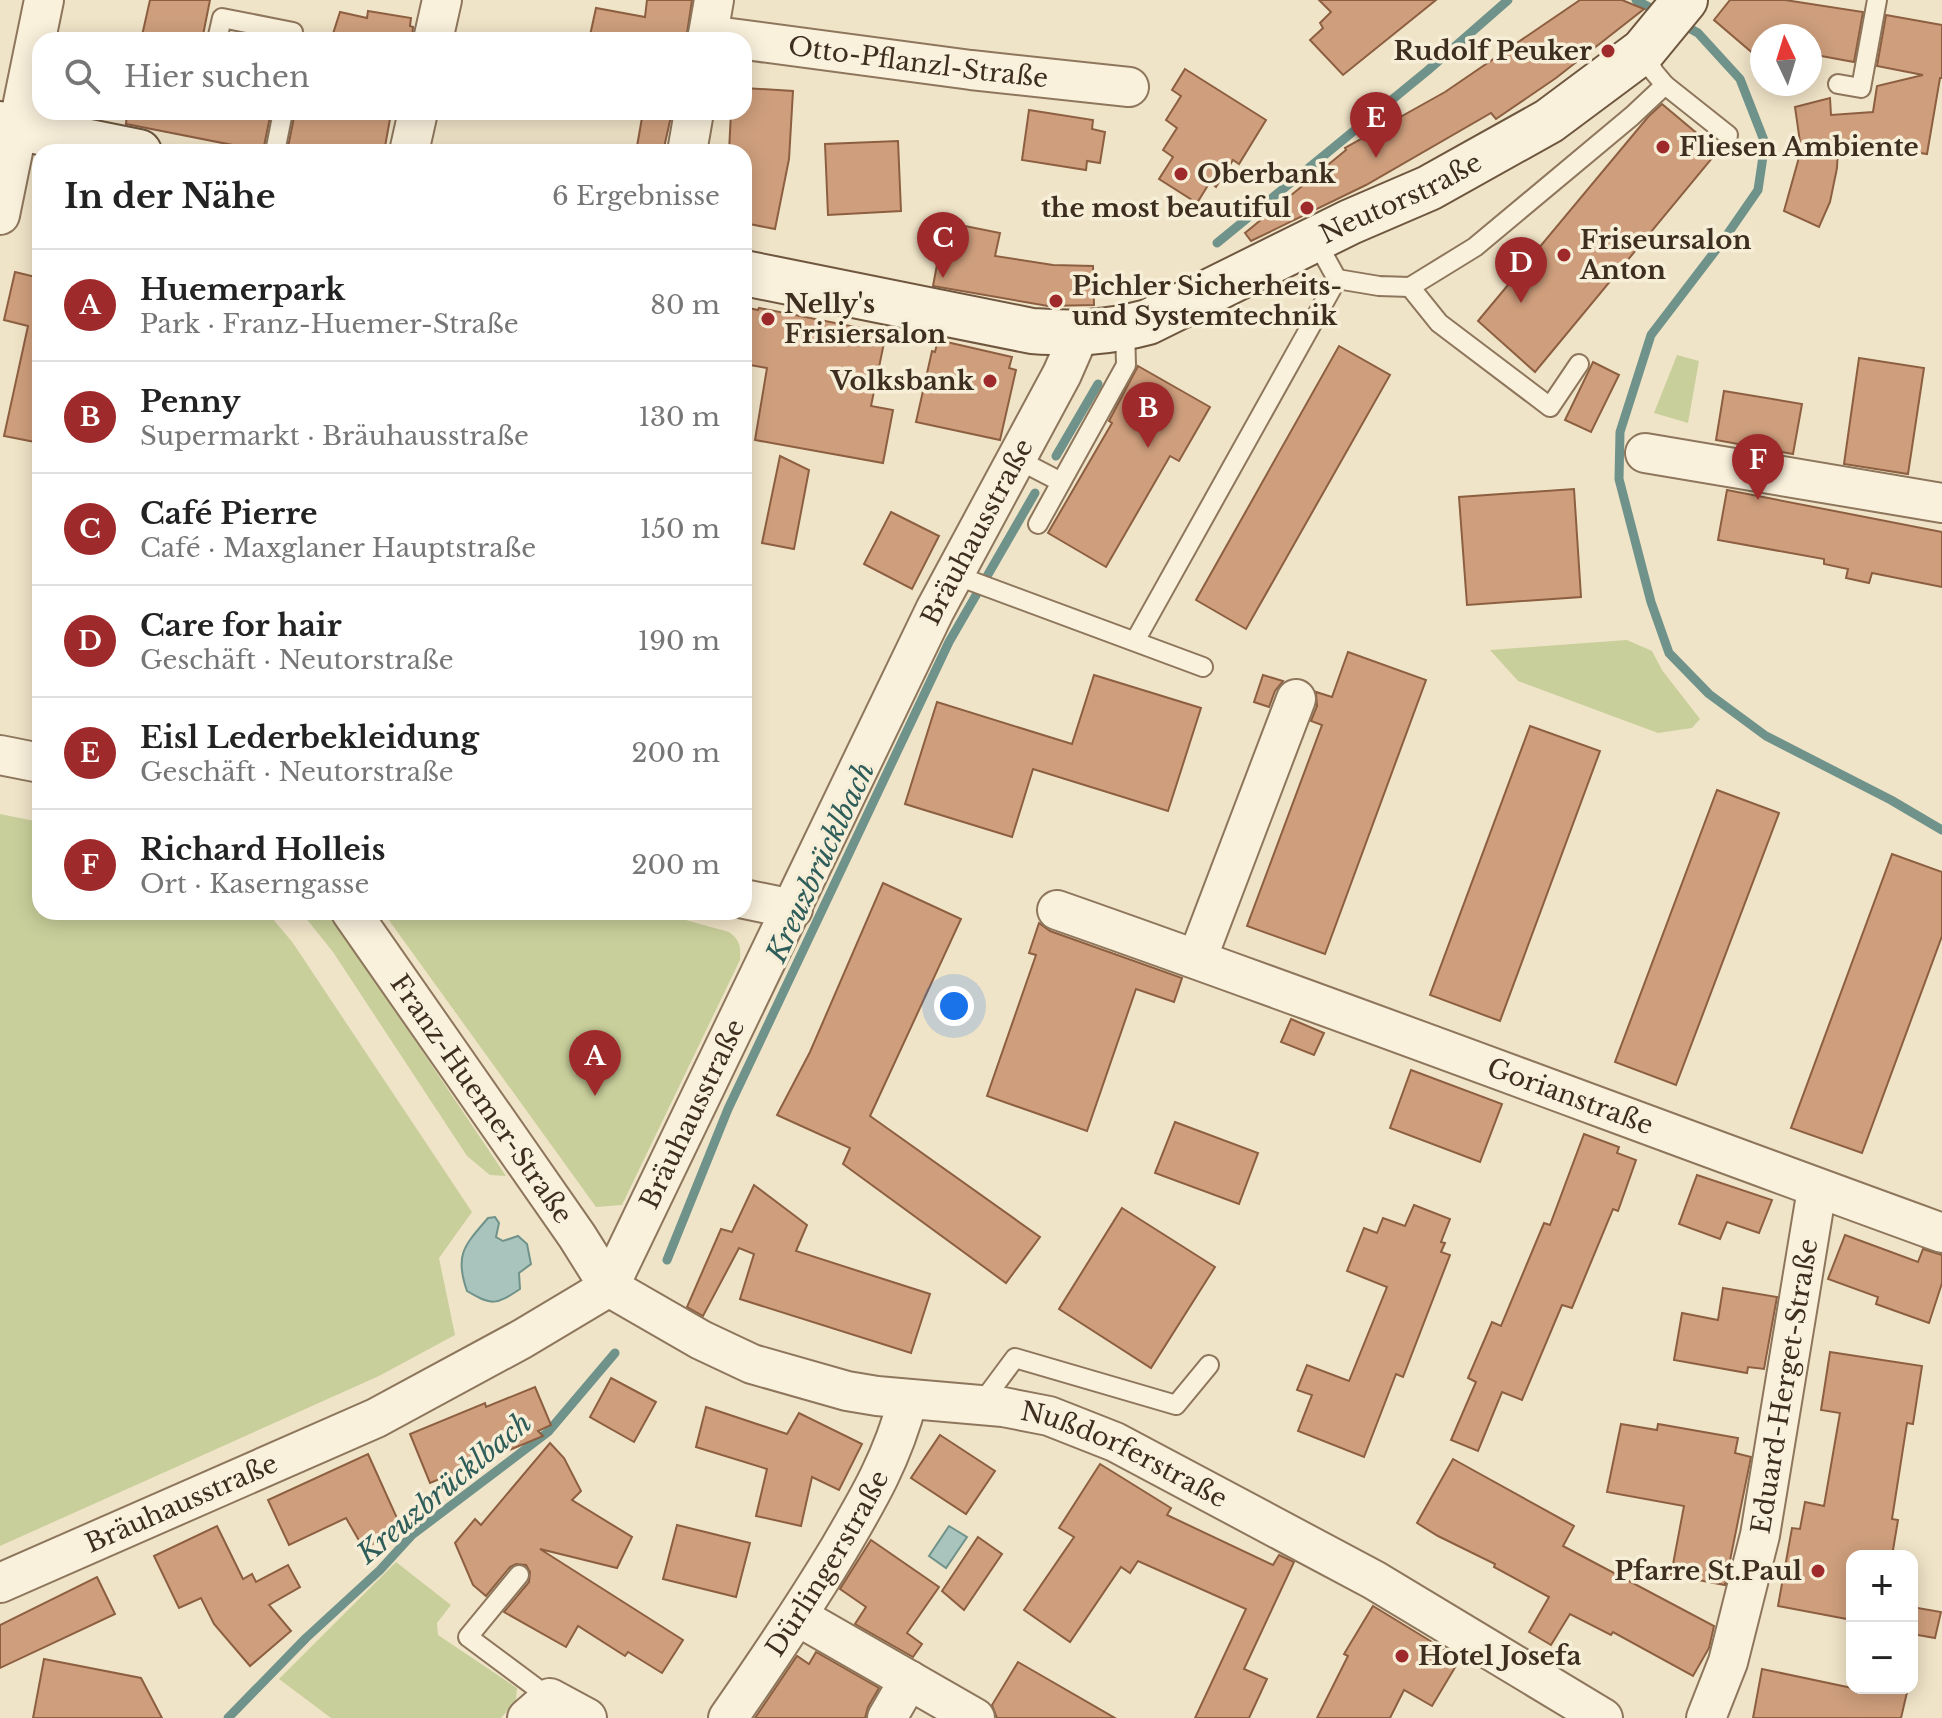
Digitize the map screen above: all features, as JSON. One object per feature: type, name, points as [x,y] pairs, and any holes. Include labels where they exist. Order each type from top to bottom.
[{"type":"street","points":[[35,32],[44,0]]},
{"type":"street","points":[[435,32],[442,0]]},
{"type":"street","name":"Otto-Pflanzl-Straße","points":[[710,25],[751,32]]},
{"type":"street","name":"Otto-Pflanzl-Straße","points":[[752,32],[971,70],[1129,87]]},
{"type":"street","name":"Neutorstraße","points":[[752,275],[1032,331],[1079,335],[1148,322],[1350,222],[1429,188],[1549,121],[1667,35]]},
{"type":"street","points":[[0,215],[9,126],[32,43]]},
{"type":"street","points":[[411,144],[416,120]]},
{"type":"street","points":[[688,144],[693,120]]},
{"type":"street","points":[[9,126],[99,144]]},
{"type":"street","name":"Bräuhausstraße","points":[[0,1583],[376,1418],[522,1339],[609,1287],[935,610],[972,581],[1017,459],[1079,335]]},
{"type":"street","points":[[1645,453],[1942,503]]},
{"type":"street","points":[[1197,959],[1296,699]]},
{"type":"street","points":[[0,755],[32,761]]},
{"type":"street","points":[[752,901],[793,909]]},
{"type":"street","name":"Gorianstraße","points":[[1057,910],[1942,1233]]},
{"type":"street","name":"Franz-Huemer-Straße","points":[[357,920],[577,1236],[609,1287]]},
{"type":"street","name":"Eduard-Herget-Straße","points":[[1706,1718],[1728,1662],[1760,1535],[1817,1189]]},
{"type":"street","name":"Nußdorferstraße","points":[[609,1287],[701,1340],[752,1364],[847,1391],[980,1405],[1049,1416],[1115,1442],[1374,1580],[1603,1718]]},
{"type":"street","name":"Dürlingerstraße","points":[[728,1718],[799,1617],[871,1495],[897,1439],[908,1399]]},
{"type":"street","points":[[799,1617],[975,1718]]},
{"type":"street","points":[[887,1718],[909,1680]]},
{"type":"street","points":[[538,1708],[587,1718]]},
{"type":"lane","points":[[1838,84],[1861,88],[1877,0]]},
{"type":"lane","points":[[219,32],[222,18],[293,32]]},
{"type":"lane","points":[[1667,35],[1728,135]]},
{"type":"lane","points":[[1337,279],[1410,287],[1475,247],[1632,116],[1667,35]]},
{"type":"lane","points":[[277,144],[281,120]]},
{"type":"lane","points":[[1316,241],[1337,279]]},
{"type":"lane","points":[[1135,641],[1337,279]]},
{"type":"lane","points":[[1410,287],[1439,323],[1550,407],[1579,364]]},
{"type":"lane","points":[[1038,524],[1126,365],[1125,328]]},
{"type":"lane","points":[[1017,459],[1061,482]]},
{"type":"lane","points":[[972,581],[1203,667]]},
{"type":"lane","points":[[980,1405],[1015,1358],[1176,1405],[1209,1365]]},
{"type":"lane","points":[[519,1575],[468,1637],[538,1708]]},
{"type":"green space","points":[[1677,355],[1699,361],[1688,423],[1654,413]]},
{"type":"green space","points":[[1627,640],[1652,651],[1662,670],[1700,719],[1692,728],[1658,733],[1518,681],[1490,650]]},
{"type":"green space","points":[[0,814],[32,820],[32,920],[274,920],[293,943],[472,1212],[439,1258],[455,1335],[379,1376],[0,1546]]},
{"type":"green space","points":[[307,920],[334,920],[506,1176],[490,1175],[467,1156],[333,952]]},
{"type":"green space","points":[[389,920],[686,920],[729,932],[736,938],[740,960],[622,1205],[596,1207]]},
{"type":"green space","points":[[396,1562],[451,1605],[437,1623],[438,1635],[517,1688],[516,1700],[501,1718],[331,1718],[279,1679]]},
{"type":"water","points":[[495,1217],[499,1223],[496,1237],[503,1241],[518,1236],[527,1244],[531,1264],[519,1273],[520,1289],[494,1302],[467,1291],[462,1259],[468,1243],[488,1218]]},
{"type":"water","points":[[949,1526],[967,1537],[946,1568],[929,1556]]},
{"type":"building","points":[[150,0],[210,0],[204,32],[143,32]]},
{"type":"building","points":[[647,0],[692,0],[687,32],[591,32],[596,8],[645,17]]},
{"type":"building","points":[[1319,0],[1436,0],[1343,75],[1310,40],[1323,28],[1320,23],[1331,12]]},
{"type":"building","points":[[1580,0],[1622,0],[1644,9],[1556,78],[1496,119],[1491,113],[1366,185],[1251,241],[1245,233],[1345,148],[1445,92]]},
{"type":"building","points":[[1730,0],[1785,0],[1863,12],[1854,62],[1822,56],[1822,24],[1750,24],[1750,51],[1714,20]]},
{"type":"building","points":[[368,11],[411,18],[413,32],[334,32],[340,12],[367,18]]},
{"type":"building","points":[[1886,15],[1942,25],[1942,78],[1927,154],[1844,141],[1844,147],[1838,147],[1830,202],[1819,227],[1784,211],[1798,161],[1800,142],[1795,107],[1830,98],[1831,115],[1873,112],[1877,86],[1923,75],[1877,66]]},
{"type":"building","points":[[1185,69],[1266,120],[1239,164],[1233,160],[1216,187],[1210,182],[1197,203],[1159,179],[1173,157],[1163,150],[1177,128],[1166,120],[1181,96],[1172,90]]},
{"type":"building","points":[[752,88],[793,91],[789,159],[775,229],[752,225],[752,144],[729,144],[731,120],[752,120]]},
{"type":"building","points":[[1662,104],[1718,151],[1535,372],[1478,321]]},
{"type":"building","points":[[1029,110],[1093,120],[1092,129],[1105,132],[1100,163],[1087,161],[1086,170],[1022,160]]},
{"type":"building","points":[[126,120],[269,120],[264,144],[227,144],[126,124]]},
{"type":"building","points":[[293,120],[390,120],[385,144],[289,144]]},
{"type":"building","points":[[642,120],[670,120],[665,144],[637,144]]},
{"type":"building","points":[[898,141],[901,211],[828,215],[825,144]]},
{"type":"building","points":[[945,222],[1000,233],[995,256],[1053,265],[1093,266],[1094,305],[1048,306],[933,286]]},
{"type":"building","points":[[15,272],[32,276],[32,441],[4,436],[28,326],[4,320]]},
{"type":"building","points":[[752,309],[886,333],[871,406],[893,410],[883,463],[755,440],[767,368],[752,365]]},
{"type":"building","points":[[938,340],[1012,357],[1009,368],[1016,370],[1000,440],[916,422],[932,351],[935,352]]},
{"type":"building","points":[[1339,346],[1390,375],[1246,629],[1196,600]]},
{"type":"building","points":[[1859,358],[1924,368],[1908,474],[1844,464]]},
{"type":"building","points":[[1593,362],[1619,375],[1591,432],[1565,420]]},
{"type":"building","points":[[1138,366],[1210,407],[1179,461],[1170,456],[1106,567],[1048,533],[1112,423],[1109,421]]},
{"type":"building","points":[[1724,391],[1802,404],[1793,454],[1716,440]]},
{"type":"building","points":[[780,456],[809,470],[794,549],[762,543]]},
{"type":"building","points":[[1574,489],[1581,597],[1467,605],[1459,497]]},
{"type":"building","points":[[1727,490],[1942,532],[1942,587],[1872,573],[1869,583],[1846,578],[1848,569],[1824,564],[1824,559],[1718,540]]},
{"type":"building","points":[[891,512],[939,536],[912,589],[864,564]]},
{"type":"building","points":[[1348,652],[1426,680],[1325,954],[1247,926],[1322,725],[1311,721],[1317,706],[1316,692],[1332,697]]},
{"type":"building","points":[[1094,675],[1201,708],[1168,811],[1033,769],[1012,837],[905,804],[937,702],[1072,744]]},
{"type":"building","points":[[1263,675],[1283,681],[1269,707],[1254,702]]},
{"type":"building","points":[[1530,726],[1600,751],[1500,1021],[1430,995]]},
{"type":"building","points":[[1717,790],[1779,813],[1676,1085],[1615,1062]]},
{"type":"building","points":[[1892,854],[1942,872],[1942,936],[1862,1153],[1791,1128]]},
{"type":"building","points":[[883,883],[961,919],[870,1116],[1040,1237],[1006,1283],[843,1164],[850,1148],[777,1115],[810,1052]]},
{"type":"building","points":[[1039,923],[1050,931],[1182,978],[1174,1002],[1136,989],[1087,1131],[987,1096],[1036,955],[1029,953]]},
{"type":"building","points":[[1291,1019],[1324,1033],[1314,1055],[1281,1042]]},
{"type":"building","points":[[1411,1070],[1502,1104],[1480,1162],[1390,1128]]},
{"type":"building","points":[[1175,1122],[1258,1153],[1239,1204],[1155,1173]]},
{"type":"building","points":[[1584,1134],[1619,1147],[1617,1153],[1636,1160],[1618,1211],[1613,1209],[1572,1308],[1562,1305],[1522,1400],[1502,1392],[1478,1451],[1451,1440],[1476,1382],[1468,1378],[1492,1322],[1501,1326],[1544,1223],[1550,1225]]},
{"type":"building","points":[[1697,1175],[1772,1200],[1759,1233],[1727,1222],[1720,1239],[1679,1224]]},
{"type":"building","points":[[754,1185],[807,1225],[796,1251],[930,1294],[911,1353],[740,1299],[754,1254],[739,1248],[703,1316],[687,1307],[721,1229],[732,1232]]},
{"type":"building","points":[[1414,1205],[1450,1219],[1441,1242],[1445,1243],[1441,1252],[1450,1255],[1403,1377],[1396,1374],[1364,1457],[1298,1431],[1312,1395],[1297,1390],[1307,1365],[1349,1381],[1387,1287],[1347,1271],[1364,1228],[1377,1233],[1383,1218],[1405,1226]]},
{"type":"building","points":[[1122,1208],[1215,1267],[1151,1368],[1059,1309]]},
{"type":"building","points":[[1845,1235],[1918,1262],[1923,1249],[1942,1255],[1942,1283],[1929,1323],[1876,1304],[1878,1297],[1828,1279]]},
{"type":"building","points":[[1723,1288],[1777,1297],[1764,1369],[1748,1367],[1747,1373],[1674,1360],[1682,1313],[1718,1320]]},
{"type":"building","points":[[1830,1352],[1922,1366],[1913,1424],[1907,1423],[1892,1519],[1898,1520],[1893,1550],[1846,1550],[1846,1619],[1778,1606],[1792,1528],[1800,1529],[1805,1502],[1824,1506],[1840,1413],[1821,1410]]},
{"type":"building","points":[[611,1378],[656,1402],[634,1442],[590,1417]]},
{"type":"building","points":[[535,1387],[551,1425],[538,1431],[543,1436],[430,1483],[410,1434],[485,1403],[486,1407]]},
{"type":"building","points":[[706,1407],[787,1434],[799,1413],[862,1444],[839,1490],[812,1477],[801,1526],[756,1516],[767,1469],[696,1447]]},
{"type":"building","points":[[1621,1424],[1657,1430],[1658,1424],[1738,1438],[1735,1453],[1751,1457],[1725,1585],[1671,1575],[1684,1506],[1607,1492]]},
{"type":"building","points":[[940,1435],[995,1471],[966,1514],[911,1478]]},
{"type":"building","points":[[550,1443],[564,1458],[581,1491],[572,1500],[632,1537],[617,1568],[540,1549],[683,1640],[662,1673],[628,1652],[625,1656],[578,1626],[566,1647],[504,1612],[529,1582],[530,1572],[526,1565],[510,1567],[486,1596],[473,1585],[455,1543],[475,1519],[481,1525]]},
{"type":"building","points":[[368,1454],[401,1527],[364,1549],[346,1518],[289,1545],[268,1500]]},
{"type":"building","points":[[1453,1459],[1574,1526],[1563,1546],[1714,1626],[1709,1648],[1693,1676],[1613,1632],[1611,1635],[1570,1614],[1551,1645],[1529,1632],[1549,1597],[1417,1523]]},
{"type":"building","points":[[1100,1464],[1171,1508],[1167,1515],[1273,1565],[1279,1555],[1294,1562],[1244,1669],[1267,1679],[1249,1718],[1195,1718],[1246,1609],[1138,1561],[1130,1573],[1121,1567],[1070,1642],[1024,1610],[1074,1537],[1059,1528]]},
{"type":"building","points":[[677,1525],[750,1543],[736,1597],[663,1579]]},
{"type":"building","points":[[217,1526],[243,1579],[252,1574],[256,1582],[288,1565],[300,1587],[269,1605],[291,1631],[250,1666],[214,1624],[201,1598],[179,1608],[154,1556]]},
{"type":"building","points":[[978,1537],[1002,1554],[964,1610],[942,1591]]},
{"type":"building","points":[[871,1540],[939,1587],[907,1633],[922,1644],[913,1657],[855,1624],[866,1607],[840,1589]]},
{"type":"building","points":[[97,1577],[115,1614],[0,1668],[0,1625]]},
{"type":"building","name":"Hotel Josefa","points":[[1373,1606],[1460,1659],[1432,1706],[1404,1690],[1390,1718],[1317,1718],[1348,1656],[1344,1654]]},
{"type":"building","points":[[1918,1608],[1941,1612],[1935,1638],[1918,1635]]},
{"type":"building","points":[[816,1652],[879,1688],[865,1718],[755,1718],[797,1656],[809,1664]]},
{"type":"building","points":[[44,1659],[141,1678],[162,1718],[33,1718]]},
{"type":"building","points":[[1018,1662],[1115,1718],[997,1718],[992,1705]]},
{"type":"building","points":[[1762,1669],[1846,1687],[1846,1694],[1907,1694],[1901,1718],[1753,1718]]},
{"type":"waterway","name":"Kreuzbrücklbach","points":[[1217,243],[1427,71],[1508,0]]},
{"type":"waterway","points":[[1636,0],[1660,13]]},
{"type":"waterway","points":[[1680,23],[1698,33],[1740,79],[1765,143],[1758,190],[1651,335],[1620,432],[1619,479],[1651,602],[1669,653],[1709,694],[1766,736],[1891,800],[1942,830]]},
{"type":"waterway","name":"Kreuzbrücklbach","points":[[1056,456],[1098,384]]},
{"type":"waterway","name":"Kreuzbrücklbach","points":[[667,1260],[728,1109],[949,642],[1035,493]]},
{"type":"waterway","name":"Kreuzbrücklbach","points":[[228,1718],[412,1535],[548,1432],[615,1353]]},
{"type":"place","name":"Rudolf Peuker","points":[[1608,51]]},
{"type":"place","name":"Fliesen Ambiente","points":[[1663,147]]},
{"type":"place","name":"Eisl Lederbekleidung","points":[[1376,158]]},
{"type":"place","name":"Oberbank","points":[[1181,174]]},
{"type":"place","name":"the most beautiful","points":[[1307,208]]},
{"type":"place","name":"Friseursalon Anton","points":[[1564,255]]},
{"type":"place","name":"Café Pierre","points":[[943,278]]},
{"type":"place","name":"Pichler Sicherheits- und Systemtechnik","points":[[1056,301]]},
{"type":"place","name":"Care for hair","points":[[1521,303]]},
{"type":"place","name":"Nelly's Frisiersalon","points":[[768,319]]},
{"type":"place","name":"Volksbank","points":[[990,381]]},
{"type":"place","name":"Penny","points":[[1148,448]]},
{"type":"place","name":"Richard Holleis","points":[[1758,500]]},
{"type":"place","name":"Huemerpark","points":[[595,1096]]},
{"type":"place","name":"Pfarre St.Paul","points":[[1818,1571]]},
{"type":"place","name":"Hotel Josefa","points":[[1402,1656]]}]
